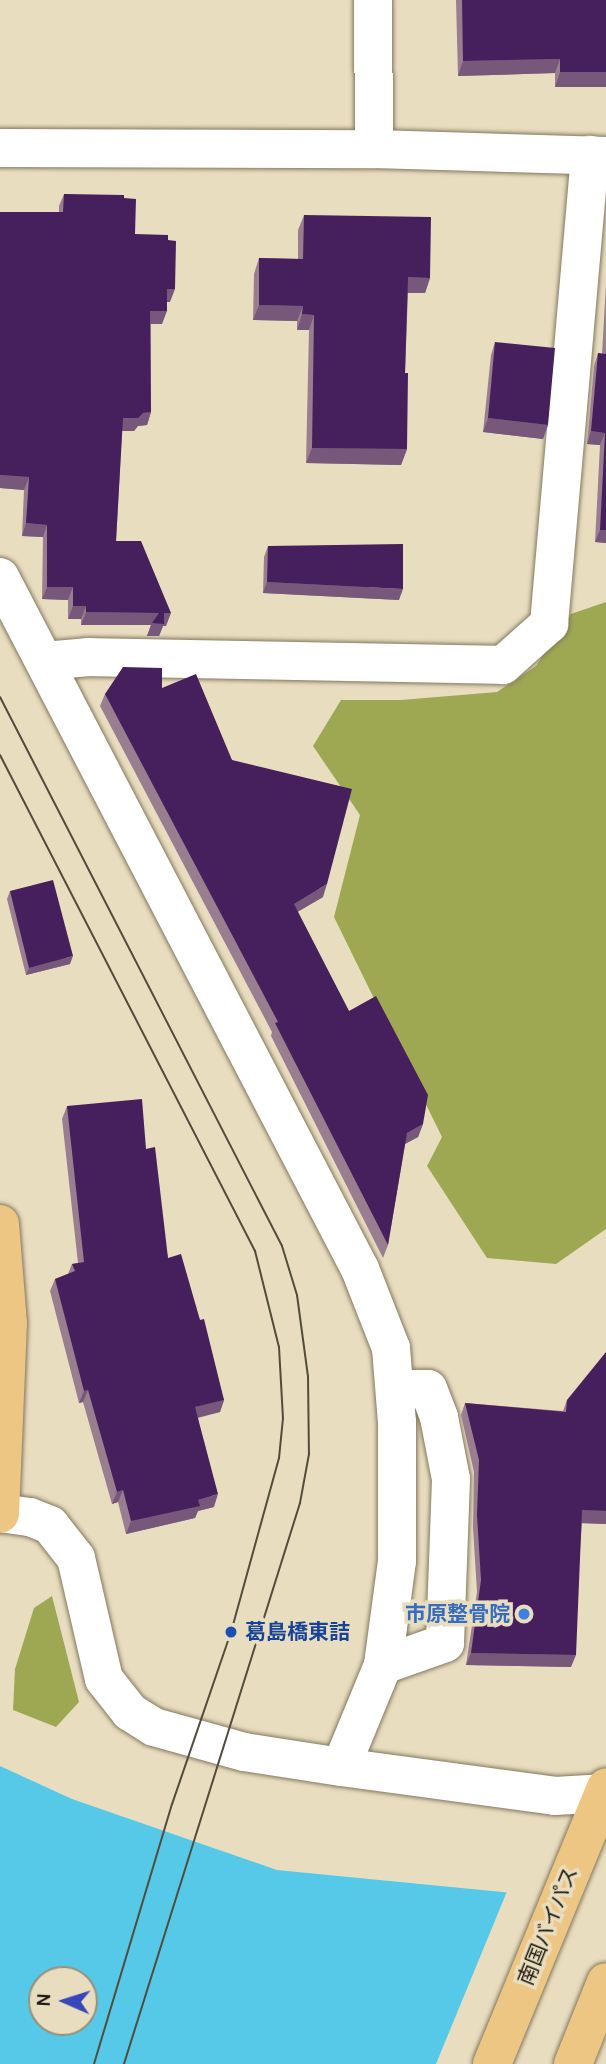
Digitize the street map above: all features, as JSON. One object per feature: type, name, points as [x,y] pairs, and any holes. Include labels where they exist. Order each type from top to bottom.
[{"type":"highway","points":[[0,1224],[8,1323],[0,1514]]},
{"type":"highway","name":"南国バイパス","points":[[492,2064],[605,1791]]},
{"type":"highway","points":[[573,2064],[606,1982]]},
{"type":"street","points":[[373,0],[374,149]]},
{"type":"street","points":[[0,148],[374,149],[598,156],[549,624],[503,665],[89,657],[45,662]]},
{"type":"street","points":[[0,578],[360,1269],[391,1348],[396,1389],[399,1496],[397,1561],[383,1665],[341,1767]]},
{"type":"street","points":[[383,1665],[445,1643],[451,1479],[449,1467],[439,1417],[428,1389],[396,1389]]},
{"type":"street","points":[[0,1514],[30,1517],[50,1525],[76,1558],[104,1679],[116,1698],[130,1712],[154,1727],[244,1752],[341,1767],[555,1796],[605,1791]]},
{"type":"green space","points":[[606,602],[606,1229],[556,1264],[487,1258],[427,1166],[442,1137],[334,917],[360,815],[313,746],[341,700],[401,700],[497,692],[536,666],[571,614]]},
{"type":"green space","points":[[52,1596],[79,1702],[56,1727],[13,1710],[15,1669],[34,1608]]},
{"type":"water","points":[[0,1766],[72,1799],[277,1870],[606,1902],[606,2064],[0,2064]]},
{"type":"pier","points":[[508,1889],[606,1898],[606,2064],[436,2064]]},
{"type":"building","points":[[462,0],[606,0],[606,72],[560,72],[560,59],[463,61]]},
{"type":"building","points":[[64,194],[124,195],[124,198],[136,199],[135,234],[168,235],[168,240],[176,241],[175,289],[167,289],[167,311],[150,311],[151,412],[143,413],[138,418],[123,418],[116,541],[141,541],[171,613],[164,613],[164,624],[152,623],[159,613],[86,612],[86,606],[73,606],[73,587],[47,587],[47,525],[26,523],[29,477],[0,475],[0,212],[63,212]]},
{"type":"building","points":[[304,215],[431,217],[430,278],[408,277],[405,373],[408,373],[407,449],[312,448],[314,315],[302,314],[303,306],[259,305],[259,258],[303,259]]},
{"type":"building","points":[[495,342],[555,348],[548,425],[488,418]]},
{"type":"building","points":[[598,353],[606,354],[606,530],[600,530],[605,433],[591,431]]},
{"type":"building","points":[[403,544],[403,589],[267,582],[268,546]]},
{"type":"building","points":[[123,667],[162,668],[162,688],[196,674],[232,760],[352,789],[327,884],[294,904],[349,1011],[376,996],[428,1095],[423,1124],[407,1133],[388,1245],[275,1023],[278,1022],[105,694]]},
{"type":"building","points":[[53,880],[73,956],[29,968],[10,891]]},
{"type":"building","points":[[142,1099],[146,1149],[155,1147],[168,1258],[181,1254],[200,1320],[204,1319],[224,1400],[195,1407],[218,1494],[198,1500],[200,1506],[131,1521],[123,1490],[117,1492],[88,1390],[84,1391],[55,1279],[75,1271],[72,1264],[84,1262],[67,1106]]},
{"type":"building","points":[[606,1352],[606,1511],[582,1510],[576,1655],[471,1653],[481,1580],[477,1515],[479,1460],[465,1403],[566,1412],[567,1400]]},
{"type":"tram line","points":[[0,697],[282,1246],[297,1295],[308,1376],[309,1454],[300,1503],[124,2064]]},
{"type":"tram line","points":[[0,755],[255,1251],[279,1347],[283,1418],[279,1458],[231,1632],[172,1804],[94,2064]]},
{"type":"place","name":"市原整骨院","points":[[524,1614]]},
{"type":"place","name":"葛島橋東詰","points":[[231,1632]]}]
